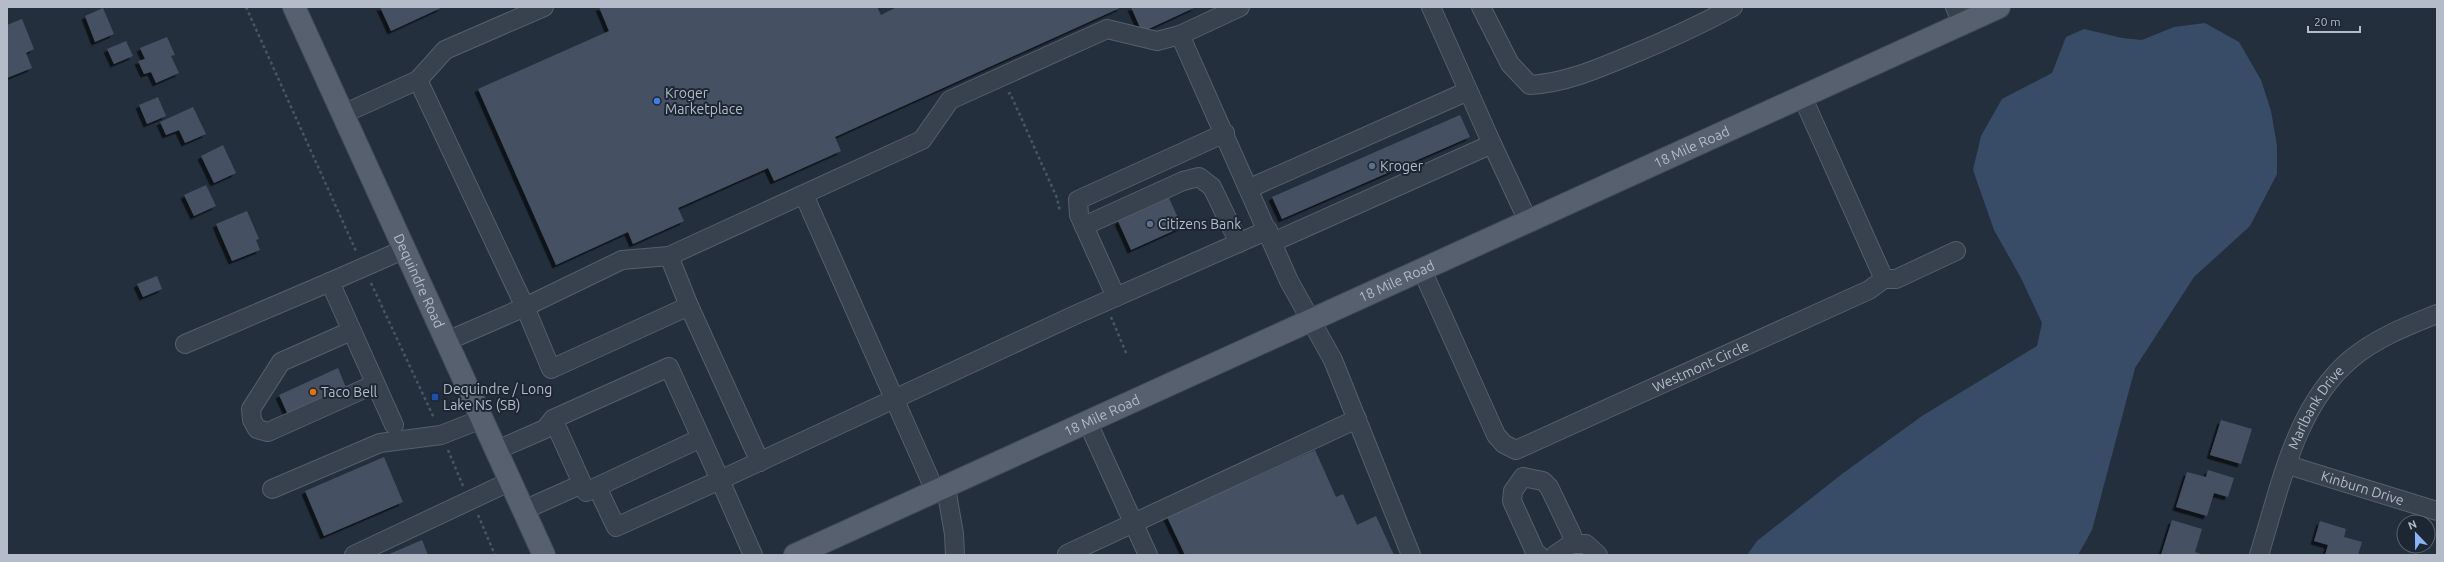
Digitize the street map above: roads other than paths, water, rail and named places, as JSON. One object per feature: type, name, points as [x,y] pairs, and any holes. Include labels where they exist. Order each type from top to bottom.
[{"type":"main road","name":"Dequindre Road","points":[[294,7],[544,555]]},
{"type":"main road","name":"18 Mile Road","points":[[796,555],[1802,96],[1958,15],[1999,7]]},
{"type":"street","points":[[343,114],[418,80],[445,50],[544,7]]},
{"type":"street","points":[[447,341],[524,307],[622,260],[669,256],[922,140],[950,100],[1107,29],[1157,41],[1180,35],[1240,7]]},
{"type":"street","points":[[1431,7],[1528,221]]},
{"type":"street","points":[[1481,7],[1510,64],[1530,85],[1549,84],[1588,73],[1685,34],[1733,7]]},
{"type":"street","points":[[1180,35],[1250,188],[1270,236],[1310,321],[1332,360],[1357,419],[1410,555]]},
{"type":"street","points":[[418,80],[524,307],[551,369],[689,306]]},
{"type":"street","points":[[1250,188],[1468,91]]},
{"type":"street","points":[[1802,96],[1884,279]]},
{"type":"street","points":[[1112,304],[1079,215],[1078,200],[1225,133]]},
{"type":"street","points":[[553,419],[590,485],[616,527],[894,400],[1112,304],[1239,243],[1270,236],[1492,144]]},
{"type":"street","points":[[1084,226],[1183,181],[1199,177],[1212,187],[1239,243]]},
{"type":"street","points":[[804,195],[894,400],[941,490],[954,534],[955,555]]},
{"type":"street","points":[[185,344],[405,249]]},
{"type":"street","name":"Westmont Circle","points":[[1516,450],[1869,290],[1884,279],[1896,279],[1956,252]]},
{"type":"street","points":[[669,256],[689,306],[760,462]]},
{"type":"street","points":[[1422,270],[1496,435],[1504,444],[1516,450],[1517,462],[1522,477]]},
{"type":"street","points":[[330,282],[394,425]]},
{"type":"street","name":"Marlbank Drive","points":[[2259,555],[2288,464],[2308,413],[2329,380],[2350,359],[2373,343],[2393,332],[2437,314]]},
{"type":"street","points":[[351,331],[281,362],[251,409],[252,420],[257,429],[268,432],[375,384]]},
{"type":"street","points":[[497,450],[545,429],[553,419],[669,367],[753,555]]},
{"type":"street","points":[[272,489],[380,443],[441,435],[482,419]]},
{"type":"street","points":[[1066,554],[1357,419]]},
{"type":"street","points":[[1088,423],[1148,555]]},
{"type":"street","points":[[524,510],[590,485],[702,438]]},
{"type":"street","name":"Kinburn Drive","points":[[2288,464],[2437,511]]},
{"type":"street","points":[[1522,477],[1543,482],[1550,487],[1572,535],[1571,544]]},
{"type":"street","points":[[1522,477],[1513,491],[1512,501],[1536,555]]},
{"type":"street","points":[[354,555],[511,481]]},
{"type":"street","points":[[1555,555],[1571,544],[1586,544],[1598,555]]},
{"type":"water","points":[[2205,23],[2239,42],[2261,80],[2271,111],[2277,146],[2277,174],[2250,226],[2194,277],[2135,368],[2092,530],[2078,555],[1747,555],[1757,541],[1842,474],[1922,416],[2037,346],[2042,323],[2021,278],[1994,230],[1973,170],[1981,136],[2002,99],[2052,73],[2066,37],[2084,29],[2122,38],[2142,40],[2174,27]]},
{"type":"place","name":"Kroger Marketplace","points":[[657,101]]},
{"type":"place","name":"Kroger","points":[[1372,166]]},
{"type":"place","name":"Citizens Bank","points":[[1150,224]]},
{"type":"place","name":"Taco Bell","points":[[313,392]]},
{"type":"place","name":"Dequindre / Long Lake NS (SB)","points":[[435,397]]}]
